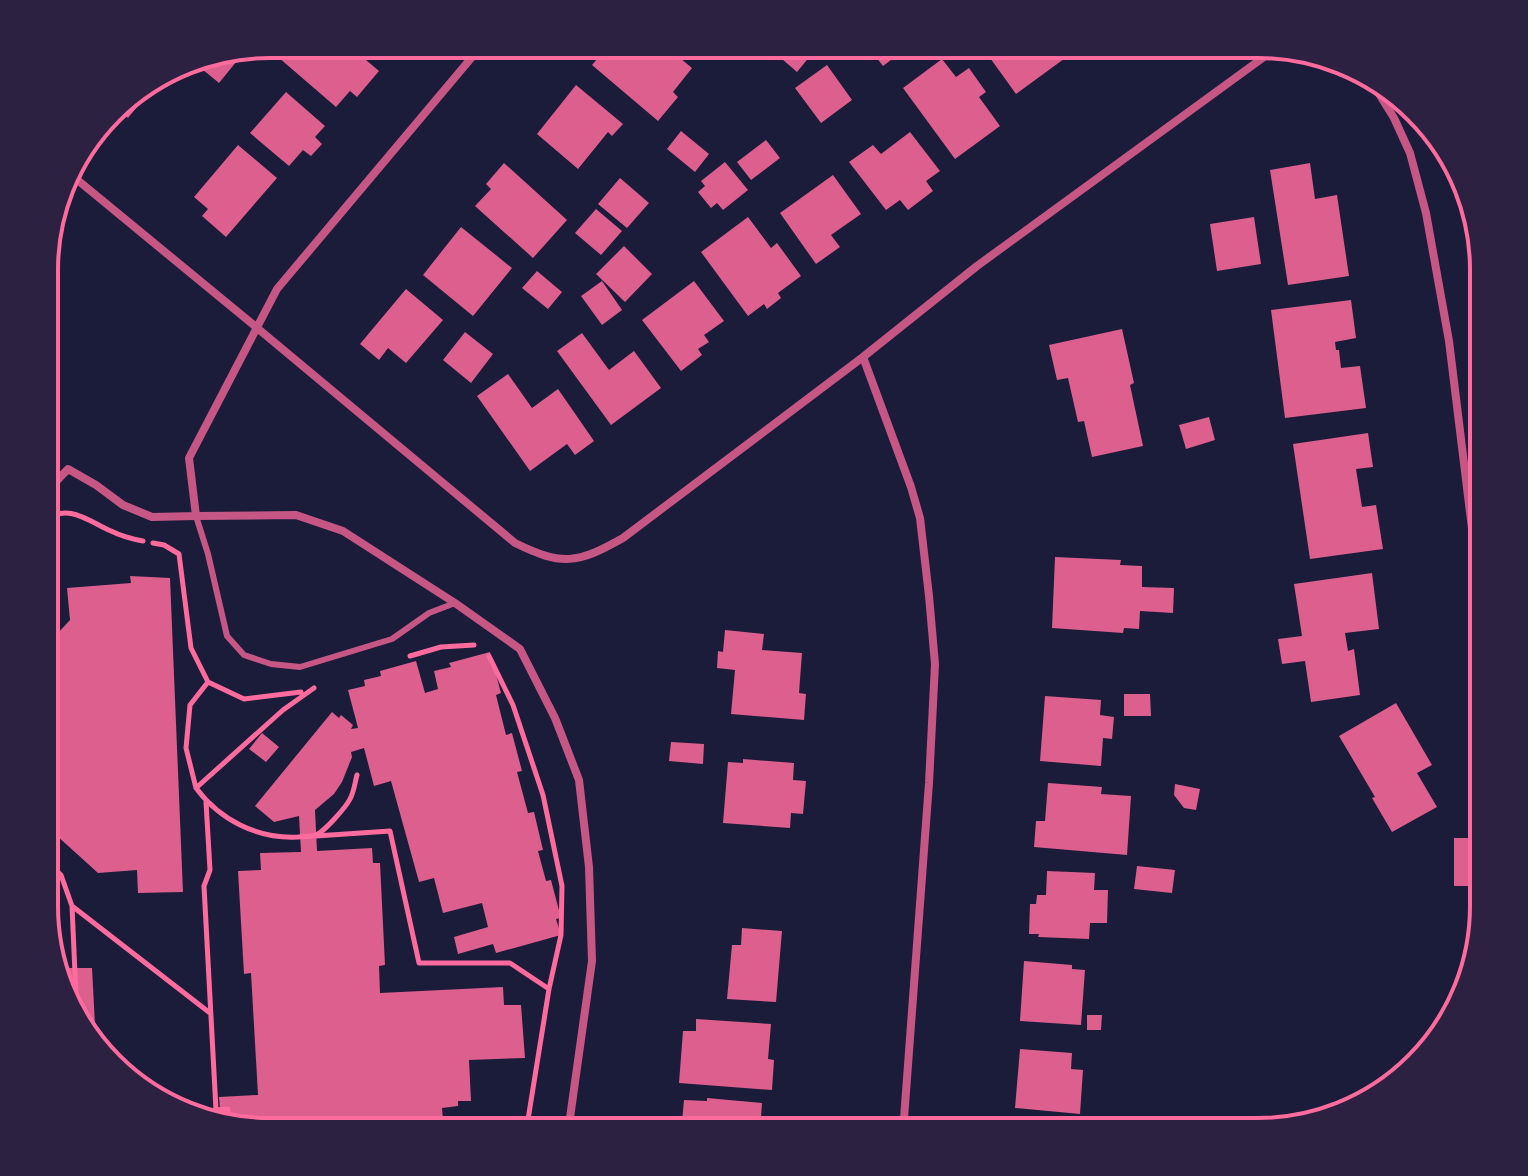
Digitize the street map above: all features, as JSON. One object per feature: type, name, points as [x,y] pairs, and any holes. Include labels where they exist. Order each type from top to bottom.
[{"type":"street","points":[[196,516],[189,458],[277,289],[471,58]]},
{"type":"street","points":[[78,180],[515,543],[541,556],[569,559],[596,554],[623,538],[863,357],[977,266],[1263,58]]},
{"type":"street","points":[[1382,99],[1410,153],[1426,213],[1449,341],[1470,512]]},
{"type":"street","points":[[863,357],[920,518],[935,664],[904,1118]]},
{"type":"street","points":[[58,479],[68,469],[123,505],[152,517],[296,515],[343,531],[520,649],[555,718],[579,780],[589,867],[592,961],[570,1118]]},
{"type":"lane","points":[[196,516],[227,636],[244,655],[271,664],[300,667],[392,639],[429,613],[455,603]]},
{"type":"path","points":[[58,515],[65,512],[80,515],[111,531],[164,545],[179,554],[191,648],[208,682],[244,699],[310,691]]},
{"type":"path","points":[[398,659],[441,647],[483,644],[513,705],[543,795],[562,886],[561,935],[528,1118]]},
{"type":"path","points":[[208,682],[190,705],[186,748],[196,788],[206,802],[229,821],[254,831],[290,837],[390,831],[419,963],[510,963],[549,989]]},
{"type":"path","points":[[196,788],[283,710],[318,685]]},
{"type":"path","points":[[316,836],[350,799],[357,775]]},
{"type":"path","points":[[206,802],[210,870],[204,886],[216,1110],[228,1109],[228,1113]]},
{"type":"path","points":[[58,872],[72,906],[76,991]]},
{"type":"path","points":[[72,906],[211,1014]]},
{"type":"building","points":[[279,58],[364,58],[379,71],[357,97],[350,91],[336,107]]},
{"type":"building","points":[[598,58],[680,58],[692,68],[673,92],[678,97],[658,121],[592,65]]},
{"type":"building","points":[[781,58],[808,58],[797,72]]},
{"type":"building","points":[[877,58],[894,58],[883,66]]},
{"type":"building","points":[[990,58],[1065,58],[1016,94]]},
{"type":"building","points":[[942,59],[956,77],[969,68],[986,92],[979,97],[1000,126],[955,159],[903,88]]},
{"type":"building","points":[[237,61],[219,83],[202,69]]},
{"type":"building","points":[[827,65],[852,100],[821,123],[795,88]]},
{"type":"building","points":[[576,85],[623,124],[612,136],[608,132],[578,169],[537,134]]},
{"type":"building","points":[[286,92],[325,126],[315,137],[322,144],[311,156],[303,150],[289,166],[250,133]]},
{"type":"building","points":[[681,131],[709,154],[695,172],[667,149]]},
{"type":"building","points":[[910,132],[940,171],[926,181],[933,191],[908,210],[900,200],[886,210],[849,162],[873,145],[881,154]]},
{"type":"building","points":[[766,140],[780,158],[751,180],[737,162]]},
{"type":"building","points":[[238,145],[277,178],[226,237],[202,216],[208,209],[194,197]]},
{"type":"building","points":[[725,162],[748,190],[723,210],[717,203],[711,208],[698,192],[705,186],[701,181]]},
{"type":"building","points":[[504,163],[567,220],[533,258],[475,206],[491,189],[486,184]]},
{"type":"building","points":[[1310,163],[1315,199],[1337,195],[1349,276],[1288,285],[1270,170]]},
{"type":"building","points":[[833,175],[861,214],[831,235],[840,247],[816,264],[780,213]]},
{"type":"building","points":[[620,178],[649,203],[627,228],[598,204]]},
{"type":"building","points":[[596,209],[622,231],[601,255],[575,233]]},
{"type":"building","points":[[748,217],[771,248],[777,243],[801,276],[778,293],[781,298],[767,309],[764,304],[748,316],[701,252]]},
{"type":"building","points":[[1254,217],[1261,264],[1217,271],[1210,224]]},
{"type":"building","points":[[461,227],[512,268],[473,316],[423,275]]},
{"type":"building","points":[[624,246],[652,274],[625,302],[596,274]]},
{"type":"building","points":[[537,271],[562,292],[548,309],[522,288]]},
{"type":"building","points":[[602,281],[622,310],[602,325],[581,296]]},
{"type":"building","points":[[694,281],[724,321],[704,335],[709,342],[698,349],[702,355],[681,371],[642,320]]},
{"type":"building","points":[[406,289],[443,320],[406,363],[388,348],[379,360],[360,344]]},
{"type":"building","points":[[1351,300],[1356,338],[1335,342],[1336,350],[1339,350],[1341,368],[1360,366],[1366,408],[1285,418],[1271,310]]},
{"type":"building","points":[[1122,329],[1143,446],[1092,457],[1084,421],[1078,422],[1068,378],[1057,380],[1049,345]]},
{"type":"building","points":[[465,332],[493,354],[471,383],[443,360]]},
{"type":"building","points":[[582,333],[609,370],[634,351],[661,388],[611,425],[557,351]]},
{"type":"building","points":[[508,374],[532,408],[558,389],[594,441],[575,455],[567,444],[530,471],[477,396]]},
{"type":"building","points":[[1209,417],[1215,440],[1186,449],[1179,425]]},
{"type":"building","points":[[1368,433],[1373,467],[1356,469],[1362,507],[1376,505],[1383,549],[1310,559],[1293,444]]},
{"type":"building","points":[[1055,557],[1121,560],[1120,565],[1142,566],[1142,587],[1174,588],[1173,613],[1140,611],[1139,629],[1124,628],[1123,633],[1052,628]]},
{"type":"building","points":[[1372,573],[1379,629],[1345,633],[1348,651],[1354,649],[1360,695],[1311,702],[1305,661],[1282,664],[1278,639],[1302,636],[1294,584]]},
{"type":"building","points":[[130,576],[170,578],[183,892],[138,893],[137,870],[98,873],[58,837],[58,633],[70,620],[67,588],[131,583]]},
{"type":"building","points":[[725,630],[764,634],[762,650],[802,653],[799,693],[806,694],[804,720],[731,714],[735,670],[717,668],[718,651],[723,652]]},
{"type":"building","points":[[490,652],[501,693],[496,695],[506,735],[512,733],[522,771],[517,772],[528,813],[534,812],[543,850],[538,851],[546,881],[551,880],[561,918],[556,919],[561,935],[496,953],[493,944],[458,954],[454,937],[488,927],[482,903],[443,913],[434,878],[419,882],[391,781],[374,786],[364,748],[351,752],[342,782],[334,794],[315,810],[317,851],[372,848],[373,863],[380,863],[385,965],[379,966],[380,993],[503,987],[504,1005],[521,1005],[525,1058],[469,1060],[471,1101],[458,1101],[458,1106],[442,1108],[443,1118],[271,1118],[220,1112],[219,1097],[258,1095],[251,973],[244,974],[238,871],[261,870],[260,853],[301,852],[299,816],[274,822],[255,806],[332,712],[353,725],[351,729],[358,728],[348,690],[365,686],[364,680],[381,676],[380,671],[416,661],[425,693],[438,689],[434,671],[451,667],[449,663]]},
{"type":"building","points":[[1124,694],[1150,694],[1151,716],[1124,716]]},
{"type":"building","points":[[1045,696],[1101,700],[1100,715],[1114,717],[1112,739],[1103,738],[1101,766],[1040,761]]},
{"type":"building","points":[[1396,703],[1432,765],[1417,773],[1437,807],[1392,832],[1339,736]]},
{"type":"building","points":[[262,733],[279,747],[266,762],[249,749]]},
{"type":"building","points":[[671,742],[704,744],[703,764],[669,761]]},
{"type":"building","points":[[743,759],[794,763],[793,780],[806,781],[803,814],[791,813],[790,828],[723,823],[728,762],[743,763]]},
{"type":"building","points":[[1048,783],[1102,787],[1101,794],[1131,796],[1127,855],[1034,847],[1036,821],[1045,821]]},
{"type":"building","points":[[1175,784],[1200,789],[1196,810],[1184,808],[1174,795]]},
{"type":"building","points":[[1454,838],[1470,838],[1470,886],[1454,886]]},
{"type":"building","points":[[1137,866],[1175,870],[1172,893],[1134,889]]},
{"type":"building","points":[[1047,871],[1095,873],[1094,890],[1108,890],[1107,923],[1090,923],[1089,939],[1029,934],[1030,904],[1036,904],[1037,895],[1046,895]]},
{"type":"building","points":[[742,928],[782,931],[776,1002],[727,999],[732,945],[741,945]]},
{"type":"building","points":[[1024,961],[1072,965],[1072,969],[1085,970],[1081,1025],[1020,1021]]},
{"type":"building","points":[[67,968],[92,968],[95,1025],[80,1000]]},
{"type":"building","points":[[1087,1015],[1102,1015],[1101,1030],[1087,1030]]},
{"type":"building","points":[[696,1019],[771,1024],[768,1059],[774,1060],[772,1090],[679,1083],[683,1031],[696,1031]]},
{"type":"building","points":[[1020,1049],[1072,1053],[1071,1069],[1083,1070],[1080,1114],[1015,1108]]},
{"type":"building","points":[[707,1098],[762,1103],[761,1118],[682,1118],[684,1100],[707,1101]]}]
